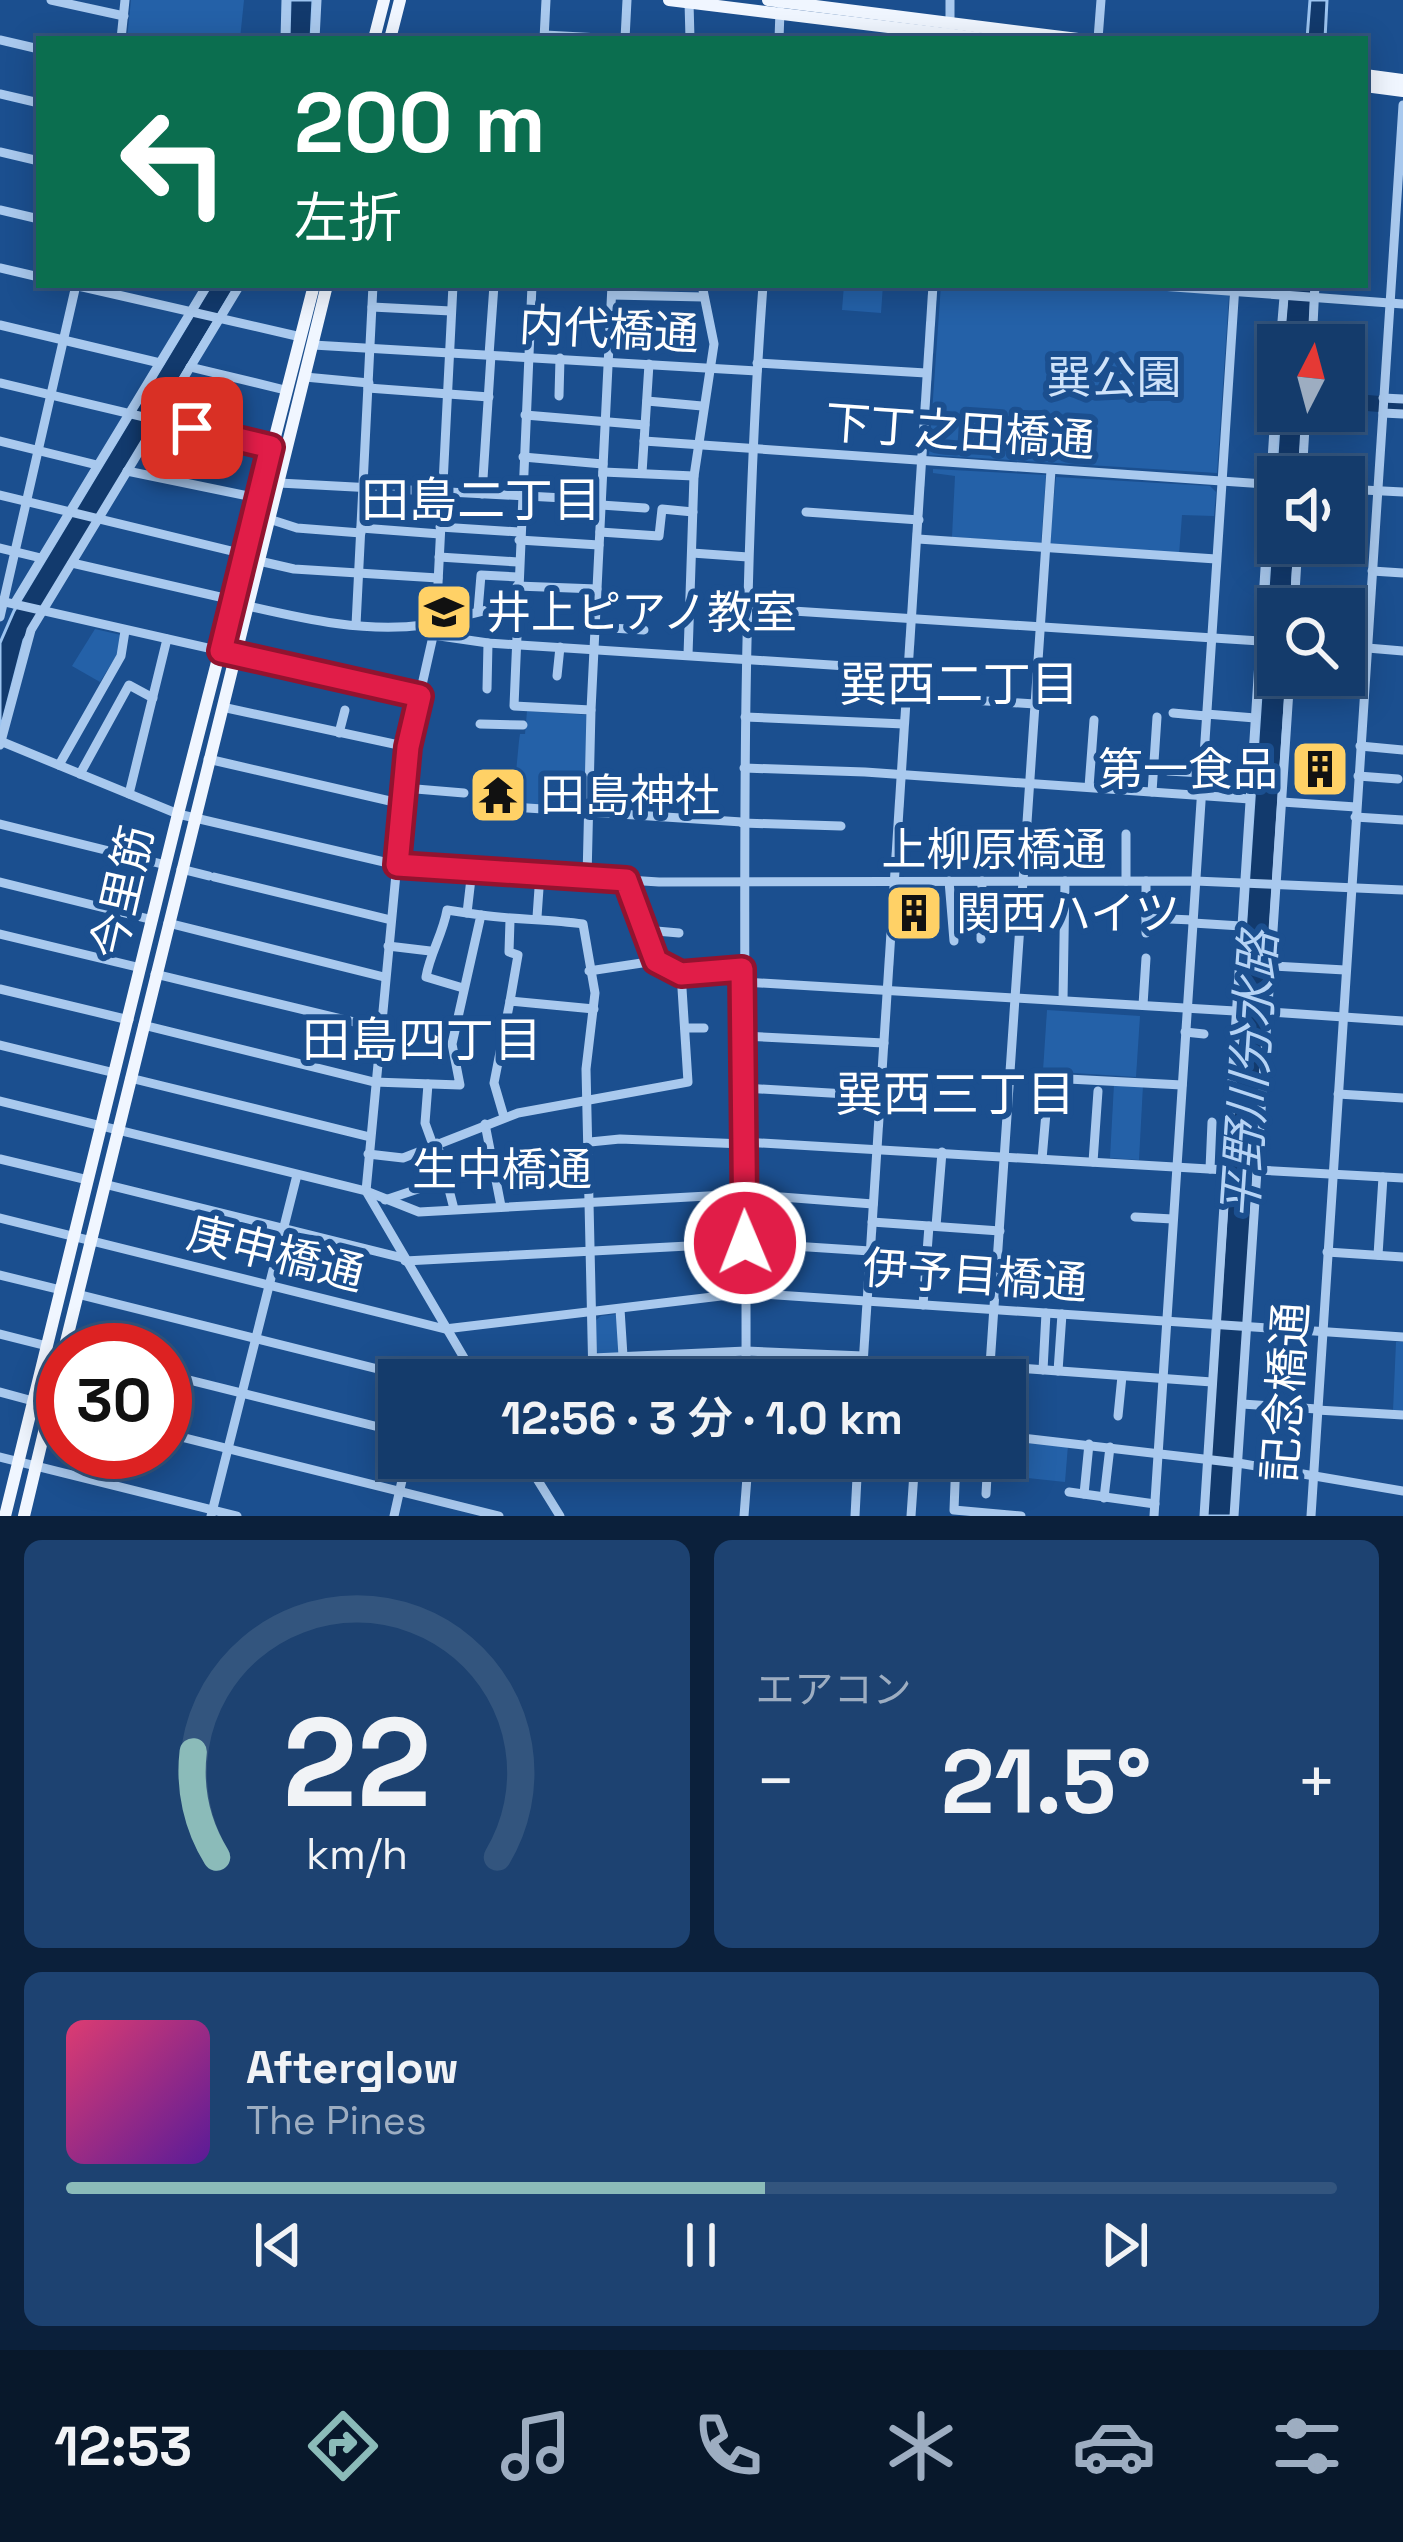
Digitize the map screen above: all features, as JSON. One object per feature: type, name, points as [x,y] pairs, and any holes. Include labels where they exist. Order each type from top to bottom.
[{"type":"main road","points":[[375,36],[384,0]]},
{"type":"main road","points":[[391,36],[400,0]]},
{"type":"main road","points":[[669,0],[779,5],[951,32],[1024,36]]},
{"type":"main road","points":[[768,0],[779,5]]},
{"type":"main road","points":[[1368,75],[1403,81]]},
{"type":"main road","points":[[1368,86],[1403,81]]},
{"type":"main road","name":"今里筋","points":[[174,867],[178,814],[228,653],[248,606],[305,377],[314,288]]},
{"type":"main road","name":"今里筋","points":[[70,1323],[130,1078],[141,968],[194,818],[222,707],[233,600],[285,390],[327,288]]},
{"type":"main road","name":"今里筋","points":[[53,1323],[116,1073],[155,974],[160,921]]},
{"type":"main road","name":"今里筋","points":[[4,1516],[36,1389]]},
{"type":"main road","name":"今里筋","points":[[24,1516],[36,1466]]},
{"type":"street","points":[[52,0],[124,16]]},
{"type":"street","points":[[121,36],[125,0]]},
{"type":"street","points":[[285,36],[286,0]]},
{"type":"street","points":[[315,36],[317,0]]},
{"type":"street","points":[[544,36],[546,0]]},
{"type":"street","points":[[621,36],[627,0]]},
{"type":"street","points":[[950,0],[951,32]]},
{"type":"street","points":[[1098,36],[1101,0]]},
{"type":"street","points":[[689,2],[690,36]]},
{"type":"street","points":[[778,36],[779,5]]},
{"type":"street","points":[[0,40],[36,48]]},
{"type":"street","points":[[0,94],[36,102]]},
{"type":"street","name":"記念橋通","points":[[1311,1516],[1403,105]]},
{"type":"street","points":[[0,152],[36,160]]},
{"type":"street","points":[[0,210],[36,218]]},
{"type":"street","points":[[0,268],[36,276]]},
{"type":"street","points":[[8,603],[15,552],[74,288]]},
{"type":"street","points":[[88,288],[191,312]]},
{"type":"street","points":[[0,616],[71,512],[205,288]]},
{"type":"street","points":[[0,743],[26,642],[40,611],[238,288]]},
{"type":"street","points":[[356,625],[374,288]]},
{"type":"street","points":[[453,288],[434,629],[408,747],[366,1191],[464,1359]]},
{"type":"street","points":[[482,494],[494,288]]},
{"type":"street","points":[[532,288],[514,706],[591,710]]},
{"type":"street","points":[[746,1359],[742,822],[752,451],[763,288]]},
{"type":"street","points":[[863,1359],[933,288]]},
{"type":"street","points":[[1069,1492],[1155,1510],[1235,288],[1403,304]]},
{"type":"street","points":[[587,878],[612,290],[702,291],[713,331],[694,476],[688,655]]},
{"type":"street","points":[[1282,324],[1284,292]]},
{"type":"street","points":[[1313,324],[1314,293]]},
{"type":"street","points":[[372,308],[452,311]]},
{"type":"street","name":"内代橋通","points":[[191,312],[307,341],[370,349],[926,374]]},
{"type":"street","points":[[0,325],[160,363]]},
{"type":"street","points":[[559,396],[560,358]]},
{"type":"street","points":[[642,473],[649,364]]},
{"type":"street","points":[[190,367],[285,390]]},
{"type":"street","points":[[305,377],[489,397]]},
{"type":"street","points":[[0,383],[271,447]]},
{"type":"street","points":[[1383,405],[1403,400]]},
{"type":"street","points":[[647,401],[702,406]]},
{"type":"street","points":[[192,428],[197,403]]},
{"type":"street","points":[[1383,405],[1403,414]]},
{"type":"street","points":[[525,415],[645,425]]},
{"type":"street","points":[[0,441],[97,465]]},
{"type":"street","name":"下丁之田橋通","points":[[644,441],[1257,483]]},
{"type":"street","points":[[523,458],[694,476]]},
{"type":"street","points":[[990,1359],[1051,470]]},
{"type":"street","points":[[127,471],[258,498]]},
{"type":"street","points":[[279,483],[645,508]]},
{"type":"street","points":[[1365,489],[1403,492]]},
{"type":"street","points":[[0,495],[244,554]]},
{"type":"street","points":[[269,519],[297,528],[600,538],[659,536],[662,509],[693,512]]},
{"type":"street","points":[[806,512],[919,520]]},
{"type":"street","points":[[918,539],[1216,559]]},
{"type":"street","points":[[0,548],[41,558]]},
{"type":"street","points":[[692,553],[748,557]]},
{"type":"street","points":[[439,557],[518,562]]},
{"type":"street","points":[[259,561],[294,569],[438,578]]},
{"type":"street","points":[[72,563],[233,600]]},
{"type":"street","points":[[1372,571],[1403,573]]},
{"type":"street","points":[[478,611],[481,575],[597,590]]},
{"type":"street","points":[[8,603],[420,696]]},
{"type":"street","points":[[248,606],[332,625],[434,629],[488,643],[908,670]]},
{"type":"street","points":[[434,629],[478,611],[516,608]]},
{"type":"street","points":[[748,608],[1257,641]]},
{"type":"street","points":[[595,627],[644,630]]},
{"type":"street","points":[[59,765],[121,656],[125,631]]},
{"type":"street","points":[[129,794],[167,640]]},
{"type":"street","points":[[487,689],[488,643]]},
{"type":"street","points":[[557,676],[560,647]]},
{"type":"street","points":[[1366,648],[1403,651]]},
{"type":"street","points":[[80,774],[129,685],[152,698]]},
{"type":"street","points":[[1204,1516],[1257,687]]},
{"type":"street","points":[[906,696],[1035,704]]},
{"type":"street","points":[[1234,1516],[1289,696]]},
{"type":"street","points":[[222,707],[408,747]]},
{"type":"street","points":[[480,724],[523,729],[524,707]]},
{"type":"street","points":[[340,733],[345,710]]},
{"type":"street","points":[[1173,713],[1255,718]]},
{"type":"street","points":[[746,717],[904,724]]},
{"type":"street","points":[[1152,792],[1157,717]]},
{"type":"street","points":[[1089,787],[1094,720]]},
{"type":"street","name":"上柳原橋通","points":[[0,743],[178,814],[397,865],[626,880],[1196,881],[1277,886]]},
{"type":"street","points":[[1360,746],[1403,750]]},
{"type":"street","points":[[208,759],[403,804]]},
{"type":"street","points":[[744,768],[1250,800]]},
{"type":"street","points":[[1168,771],[1202,773]]},
{"type":"street","points":[[1358,776],[1398,778]]},
{"type":"street","points":[[404,788],[464,793]]},
{"type":"street","points":[[1282,802],[1403,820]]},
{"type":"street","points":[[512,807],[841,826]]},
{"type":"street","points":[[0,824],[391,920]]},
{"type":"street","points":[[1126,834],[1126,881]]},
{"type":"street","points":[[467,913],[472,869]]},
{"type":"street","points":[[537,917],[540,874]]},
{"type":"street","points":[[626,880],[656,961]]},
{"type":"street","points":[[949,881],[953,941]]},
{"type":"street","points":[[981,939],[982,881]]},
{"type":"street","points":[[1063,1000],[1065,881]]},
{"type":"street","points":[[1145,881],[1147,933]]},
{"type":"street","points":[[0,882],[384,976]]},
{"type":"street","points":[[1277,886],[1403,890]]},
{"type":"street","points":[[463,988],[426,977],[430,951],[444,928],[447,910],[583,924],[595,993],[586,1069],[593,1358],[746,1351],[863,1356]]},
{"type":"street","points":[[0,989],[374,1082],[460,1085],[452,1044],[481,915]]},
{"type":"street","points":[[1146,918],[1241,926]]},
{"type":"street","points":[[504,1117],[494,1083],[518,956],[509,952],[510,920]]},
{"type":"street","points":[[645,931],[679,933]]},
{"type":"street","points":[[0,934],[141,968]]},
{"type":"street","points":[[388,946],[430,951]]},
{"type":"street","points":[[1143,1005],[1146,958]]},
{"type":"street","points":[[589,971],[656,961],[681,974],[742,969]]},
{"type":"street","points":[[1273,965],[1346,970]]},
{"type":"street","points":[[155,974],[379,1028]]},
{"type":"street","points":[[368,1154],[403,1158],[504,1117],[688,1082],[681,974]]},
{"type":"street","points":[[744,982],[1235,1011]]},
{"type":"street","points":[[510,1001],[594,1009]]},
{"type":"street","points":[[1270,1012],[1403,1021]]},
{"type":"street","points":[[685,1028],[704,1028]]},
{"type":"street","points":[[1185,1032],[1204,1034]]},
{"type":"street","points":[[743,1036],[884,1043]]},
{"type":"street","points":[[0,1045],[116,1073]]},
{"type":"street","points":[[1010,1076],[1183,1084]]},
{"type":"street","points":[[130,1078],[370,1137]]},
{"type":"street","points":[[1042,1159],[1048,1078]]},
{"type":"street","points":[[428,1084],[424,1123],[454,1209]]},
{"type":"street","points":[[744,1088],[881,1096]]},
{"type":"street","points":[[1094,1162],[1098,1091]]},
{"type":"street","points":[[1338,1094],[1403,1098]]},
{"type":"street","name":"生中橋通","points":[[0,1101],[366,1191],[419,1212],[744,1194],[873,1204]]},
{"type":"street","points":[[1210,1169],[1212,1122]]},
{"type":"street","points":[[485,1124],[501,1206]]},
{"type":"street","points":[[590,1142],[744,1143],[1226,1170]]},
{"type":"street","points":[[923,1305],[942,1152]]},
{"type":"street","points":[[0,1159],[88,1180]]},
{"type":"street","points":[[1258,1170],[1403,1178]]},
{"type":"street","points":[[212,1513],[297,1175]]},
{"type":"street","points":[[1378,1256],[1383,1178]]},
{"type":"street","points":[[385,1201],[445,1180]]},
{"type":"street","points":[[104,1184],[404,1260],[745,1243],[870,1251]]},
{"type":"street","points":[[1135,1216],[1173,1219]]},
{"type":"street","points":[[0,1218],[74,1236]]},
{"type":"street","points":[[872,1222],[1000,1231]]},
{"type":"street","name":"庚申橋通","points":[[74,1236],[446,1329]]},
{"type":"street","points":[[1327,1252],[1403,1257]]},
{"type":"street","points":[[0,1275],[61,1290]]},
{"type":"street","name":"伊予目橋通","points":[[446,1329],[746,1293],[1247,1327]]},
{"type":"street","points":[[77,1294],[378,1369]]},
{"type":"street","points":[[620,1309],[623,1356]]},
{"type":"street","points":[[1043,1370],[1046,1313]]},
{"type":"street","points":[[1058,1371],[1062,1314]]},
{"type":"street","points":[[1247,1327],[1403,1337]]},
{"type":"street","points":[[0,1334],[36,1343]]},
{"type":"street","points":[[1026,1369],[1212,1382]]},
{"type":"street","points":[[1118,1416],[1122,1376]]},
{"type":"street","points":[[192,1381],[378,1427]]},
{"type":"street","points":[[0,1392],[33,1401]]},
{"type":"street","points":[[1242,1404],[1403,1414]]},
{"type":"street","points":[[1026,1438],[1238,1462],[1403,1491]]},
{"type":"street","points":[[192,1439],[499,1516]]},
{"type":"street","points":[[1084,1494],[1089,1444]]},
{"type":"street","points":[[1104,1498],[1110,1447]]},
{"type":"street","points":[[0,1457],[36,1466]]},
{"type":"street","points":[[85,1479],[237,1516]]},
{"type":"street","points":[[394,1516],[402,1479]]},
{"type":"street","points":[[537,1479],[560,1516]]},
{"type":"street","points":[[744,1516],[748,1479]]},
{"type":"street","points":[[855,1516],[857,1479]]},
{"type":"street","points":[[911,1516],[914,1479]]},
{"type":"street","points":[[955,1479],[954,1510],[1021,1516]]},
{"type":"street","points":[[986,1494],[987,1479]]},
{"type":"green space","points":[[131,0],[244,0],[240,36],[127,36]]},
{"type":"green space","points":[[844,288],[883,288],[881,313],[842,310]]},
{"type":"green space","name":"巽公園","points":[[941,288],[1131,288],[1229,295],[1217,473],[929,455]]},
{"type":"green space","points":[[933,469],[1046,475],[1041,543],[952,537],[955,476],[933,473]]},
{"type":"green space","points":[[1056,477],[1210,486],[1216,492],[1214,516],[1182,515],[1179,555],[1049,547]]},
{"type":"green space","points":[[95,629],[121,635],[118,653],[100,682],[72,666]]},
{"type":"green space","points":[[527,711],[588,715],[587,807],[513,804]]},
{"type":"green space","points":[[1047,1010],[1140,1016],[1136,1077],[1043,1071]]},
{"type":"green space","points":[[1114,1084],[1143,1085],[1139,1160],[1110,1158]]},
{"type":"green space","points":[[618,1314],[619,1354],[600,1354],[595,1351],[595,1321]]},
{"type":"green space","points":[[1396,1342],[1403,1342],[1403,1411],[1393,1411]]},
{"type":"green space","points":[[1026,1441],[1068,1445],[1065,1482],[1026,1478]]},
{"type":"water","points":[[290,0],[313,0],[311,36],[289,36]]},
{"type":"water","points":[[1310,0],[1327,0],[1325,36],[1307,36]]},
{"type":"water","points":[[209,288],[234,288],[24,640],[0,732],[0,643],[14,611]]},
{"type":"water","points":[[1288,288],[1312,288],[1311,324],[1284,324]]},
{"type":"water","name":"平野川分水路","points":[[1279,432],[1302,432],[1301,456],[1277,456]]},
{"type":"water","name":"平野川分水路","points":[[1270,564],[1294,564],[1292,588],[1268,588]]},
{"type":"water","name":"平野川分水路","points":[[1261,696],[1286,696],[1232,1516],[1206,1516]]},
{"type":"waterway","points":[[1365,403],[1403,406]]},
{"type":"place","name":"井上ピアノ教室","points":[[444,612]]},
{"type":"place","name":"第一食品","points":[[1320,769]]},
{"type":"place","name":"田島神社","points":[[498,795]]},
{"type":"place","name":"関西ハイツ","points":[[914,913]]},
{"type":"district","name":"田島二丁目","points":[[481,500]]},
{"type":"district","name":"巽西二丁目","points":[[959,684]]},
{"type":"district","name":"田島四丁目","points":[[422,1040]]},
{"type":"district","name":"巽西三丁目","points":[[955,1094]]},
{"type":"route","points":[[192,428],[271,447],[221,651],[420,696],[408,747],[397,865],[626,880],[656,961],[681,974],[742,969],[745,1243]]}]
